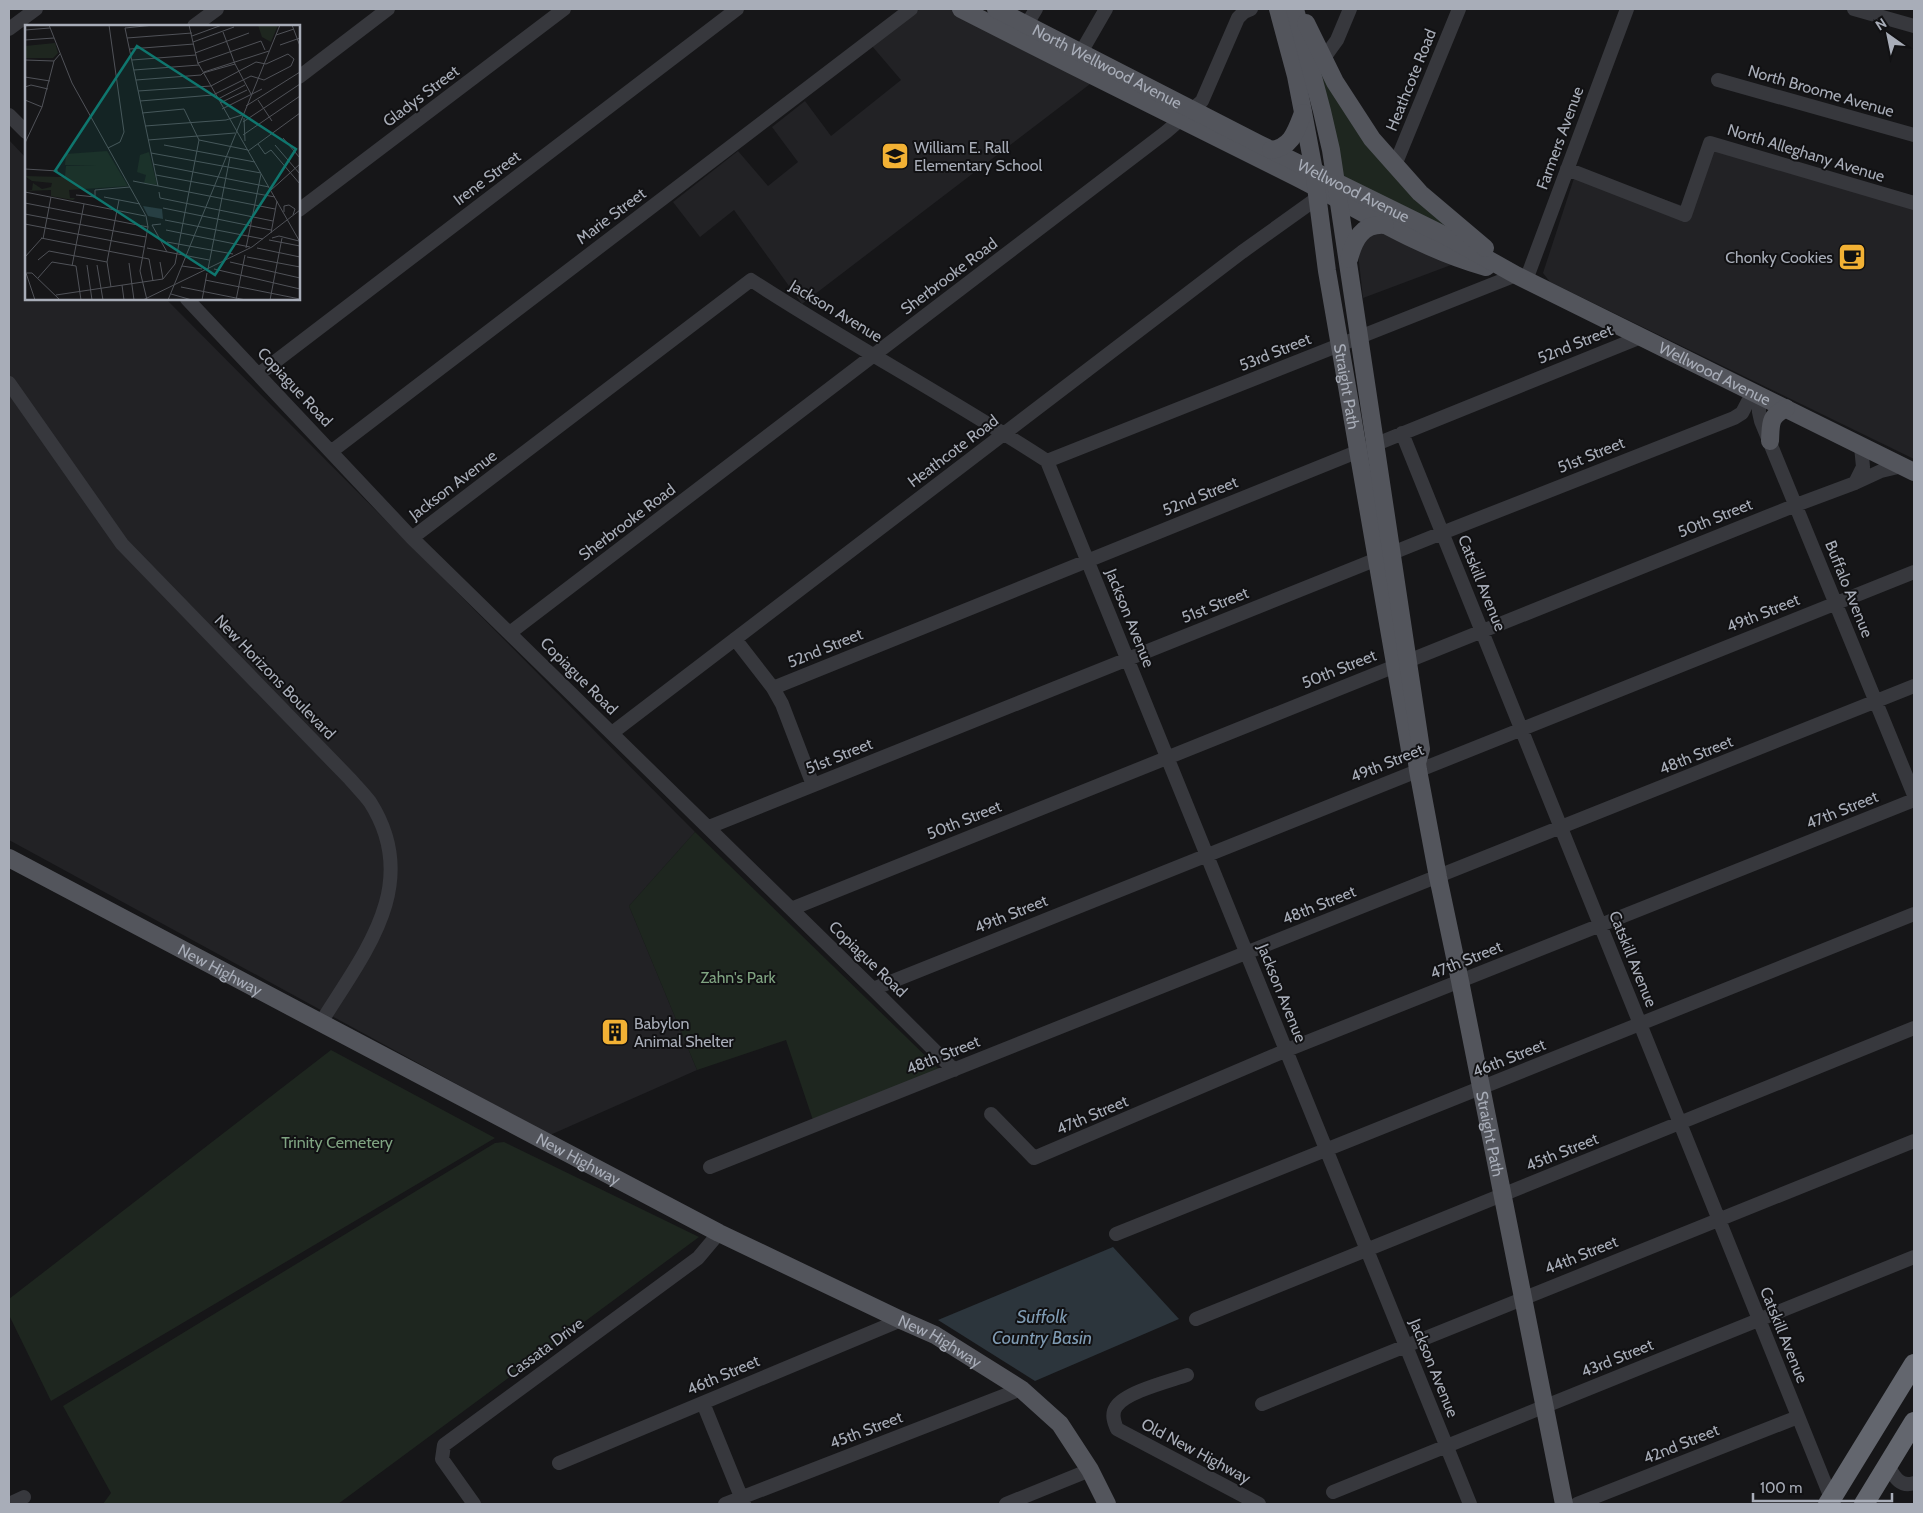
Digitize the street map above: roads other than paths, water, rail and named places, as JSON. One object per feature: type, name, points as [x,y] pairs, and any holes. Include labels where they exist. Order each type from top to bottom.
[{"type":"highway","points":[[1834,1502],[1914,1364]]},
{"type":"highway","points":[[1864,1504],[1914,1422]]},
{"type":"main road","points":[[961,9],[1077,59]]},
{"type":"main road","name":"North Wellwood Avenue","points":[[996,9],[1026,24],[1077,59],[1186,114]]},
{"type":"main road","name":"Straight Path","points":[[1278,9],[1324,188],[1348,262],[1375,444],[1384,557],[1401,663],[1421,749],[1418,766],[1438,877],[1564,1504]]},
{"type":"main road","name":"Straight Path","points":[[1295,9],[1322,111],[1327,271],[1358,451],[1384,557]]},
{"type":"main road","points":[[1299,9],[1353,111],[1372,138],[1420,193],[1521,277]]},
{"type":"main road","points":[[1271,150],[1284,146],[1291,140],[1303,112]]},
{"type":"main road","points":[[1186,114],[1324,188],[1341,262],[1352,289]]},
{"type":"main road","name":"Wellwood Avenue","points":[[1186,114],[1271,150],[1324,188],[1384,225],[1470,262],[1521,277]]},
{"type":"main road","name":"Wellwood Avenue","points":[[1324,188],[1446,236],[1521,277],[1908,469]]},
{"type":"main road","points":[[1348,262],[1353,244],[1359,234],[1371,226],[1384,225]]},
{"type":"main road","points":[[1770,441],[1771,422],[1775,414],[1786,408]]},
{"type":"main road","name":"New Highway","points":[[9,858],[320,1024],[383,1054],[719,1233],[935,1335],[1021,1389],[1060,1424],[1090,1470],[1107,1504]]},
{"type":"street","points":[[9,29],[36,9]]},
{"type":"street","points":[[195,25],[217,9]]},
{"type":"street","points":[[300,76],[388,9]]},
{"type":"street","name":"Gladys Street","points":[[300,209],[564,9]]},
{"type":"street","name":"Irene Street","points":[[259,374],[737,9]]},
{"type":"street","name":"Marie Street","points":[[332,452],[911,9]]},
{"type":"street","points":[[1026,24],[1036,9]]},
{"type":"street","points":[[1077,59],[1106,9]]},
{"type":"street","name":"Sherbrooke Road","points":[[510,632],[1166,132],[1202,101],[1238,18],[1244,12],[1251,9]]},
{"type":"street","points":[[1324,58],[1337,40],[1350,9]]},
{"type":"street","name":"Heathcote Road","points":[[1395,165],[1460,9]]},
{"type":"street","name":"Farmers Avenue","points":[[1521,277],[1568,169],[1627,9]]},
{"type":"street","points":[[1854,9],[1914,26]]},
{"type":"street","name":"North Broome Avenue","points":[[1718,80],[1914,135]]},
{"type":"street","points":[[9,115],[25,131]]},
{"type":"street","name":"North Alleghany Avenue","points":[[1568,169],[1685,215],[1710,143],[1914,203]]},
{"type":"street","name":"Heathcote Road","points":[[612,733],[1324,188]]},
{"type":"street","name":"53rd Street","points":[[1047,461],[1359,337],[1521,277]]},
{"type":"street","name":"Jackson Avenue","points":[[412,538],[751,280],[803,314],[1004,433],[1047,461],[1470,1504]]},
{"type":"street","name":"Copiague Road","points":[[188,300],[412,538],[709,827],[954,1070]]},
{"type":"street","name":"52nd Street","points":[[773,688],[1641,337]]},
{"type":"street","name":"New Horizons Boulevard","points":[[9,383],[122,544],[350,779],[369,801],[383,829],[390,854],[390,881],[386,906],[372,941],[320,1024]]},
{"type":"street","name":"51st Street","points":[[709,827],[1734,418],[1742,413],[1756,394]]},
{"type":"street","name":"Buffalo Avenue","points":[[1756,394],[1761,421],[1914,795]]},
{"type":"street","name":"Catskill Avenue","points":[[1402,433],[1798,1417],[1834,1502]]},
{"type":"street","points":[[1855,483],[1863,467],[1861,446]]},
{"type":"street","name":"50th Street","points":[[791,909],[1881,471],[1908,469]]},
{"type":"street","name":"49th Street","points":[[873,989],[1207,854],[1418,766],[1521,729],[1914,572]]},
{"type":"street","points":[[735,640],[773,688],[782,704],[813,785]]},
{"type":"street","name":"48th Street","points":[[710,1167],[1914,686]]},
{"type":"street","name":"47th Street","points":[[991,1114],[1034,1158],[1286,1050],[1914,800]]},
{"type":"street","name":"46th Street","points":[[1116,1234],[1914,914]]},
{"type":"street","name":"45th Street","points":[[1196,1319],[1914,1028]]},
{"type":"street","name":"44th Street","points":[[1262,1404],[1914,1140]]},
{"type":"street","name":"Cassata Drive","points":[[474,1504],[442,1459],[444,1445],[698,1258],[719,1233]]},
{"type":"street","name":"43rd Street","points":[[1333,1492],[1914,1257]]},
{"type":"street","name":"46th Street","points":[[559,1463],[901,1320]]},
{"type":"street","name":"Old New Highway","points":[[1187,1375],[1137,1393],[1116,1405],[1113,1419],[1117,1429],[1259,1504]]},
{"type":"street","name":"45th Street","points":[[725,1504],[743,1501],[1021,1389]]},
{"type":"street","points":[[703,1402],[743,1501]]},
{"type":"street","name":"42nd Street","points":[[1577,1504],[1798,1417]]},
{"type":"street","points":[[1888,1466],[1900,1482],[1912,1484]]},
{"type":"street","points":[[1006,1504],[1090,1470]]},
{"type":"street","points":[[9,1504],[24,1497]]},
{"type":"water","name":"Suffolk Country Basin","points":[[1113,1247],[1179,1319],[1035,1381],[938,1320]]},
{"type":"place","name":"William E. Rall Elementary School","points":[[895,156]]},
{"type":"place","name":"Chonky Cookies","points":[[1852,257]]},
{"type":"place","name":"Babylon Animal Shelter","points":[[615,1032]]},
{"type":"park label","name":"Zahn's Park","points":[[738,977]]},
{"type":"park label","name":"Trinity Cemetery","points":[[337,1142]]}]
